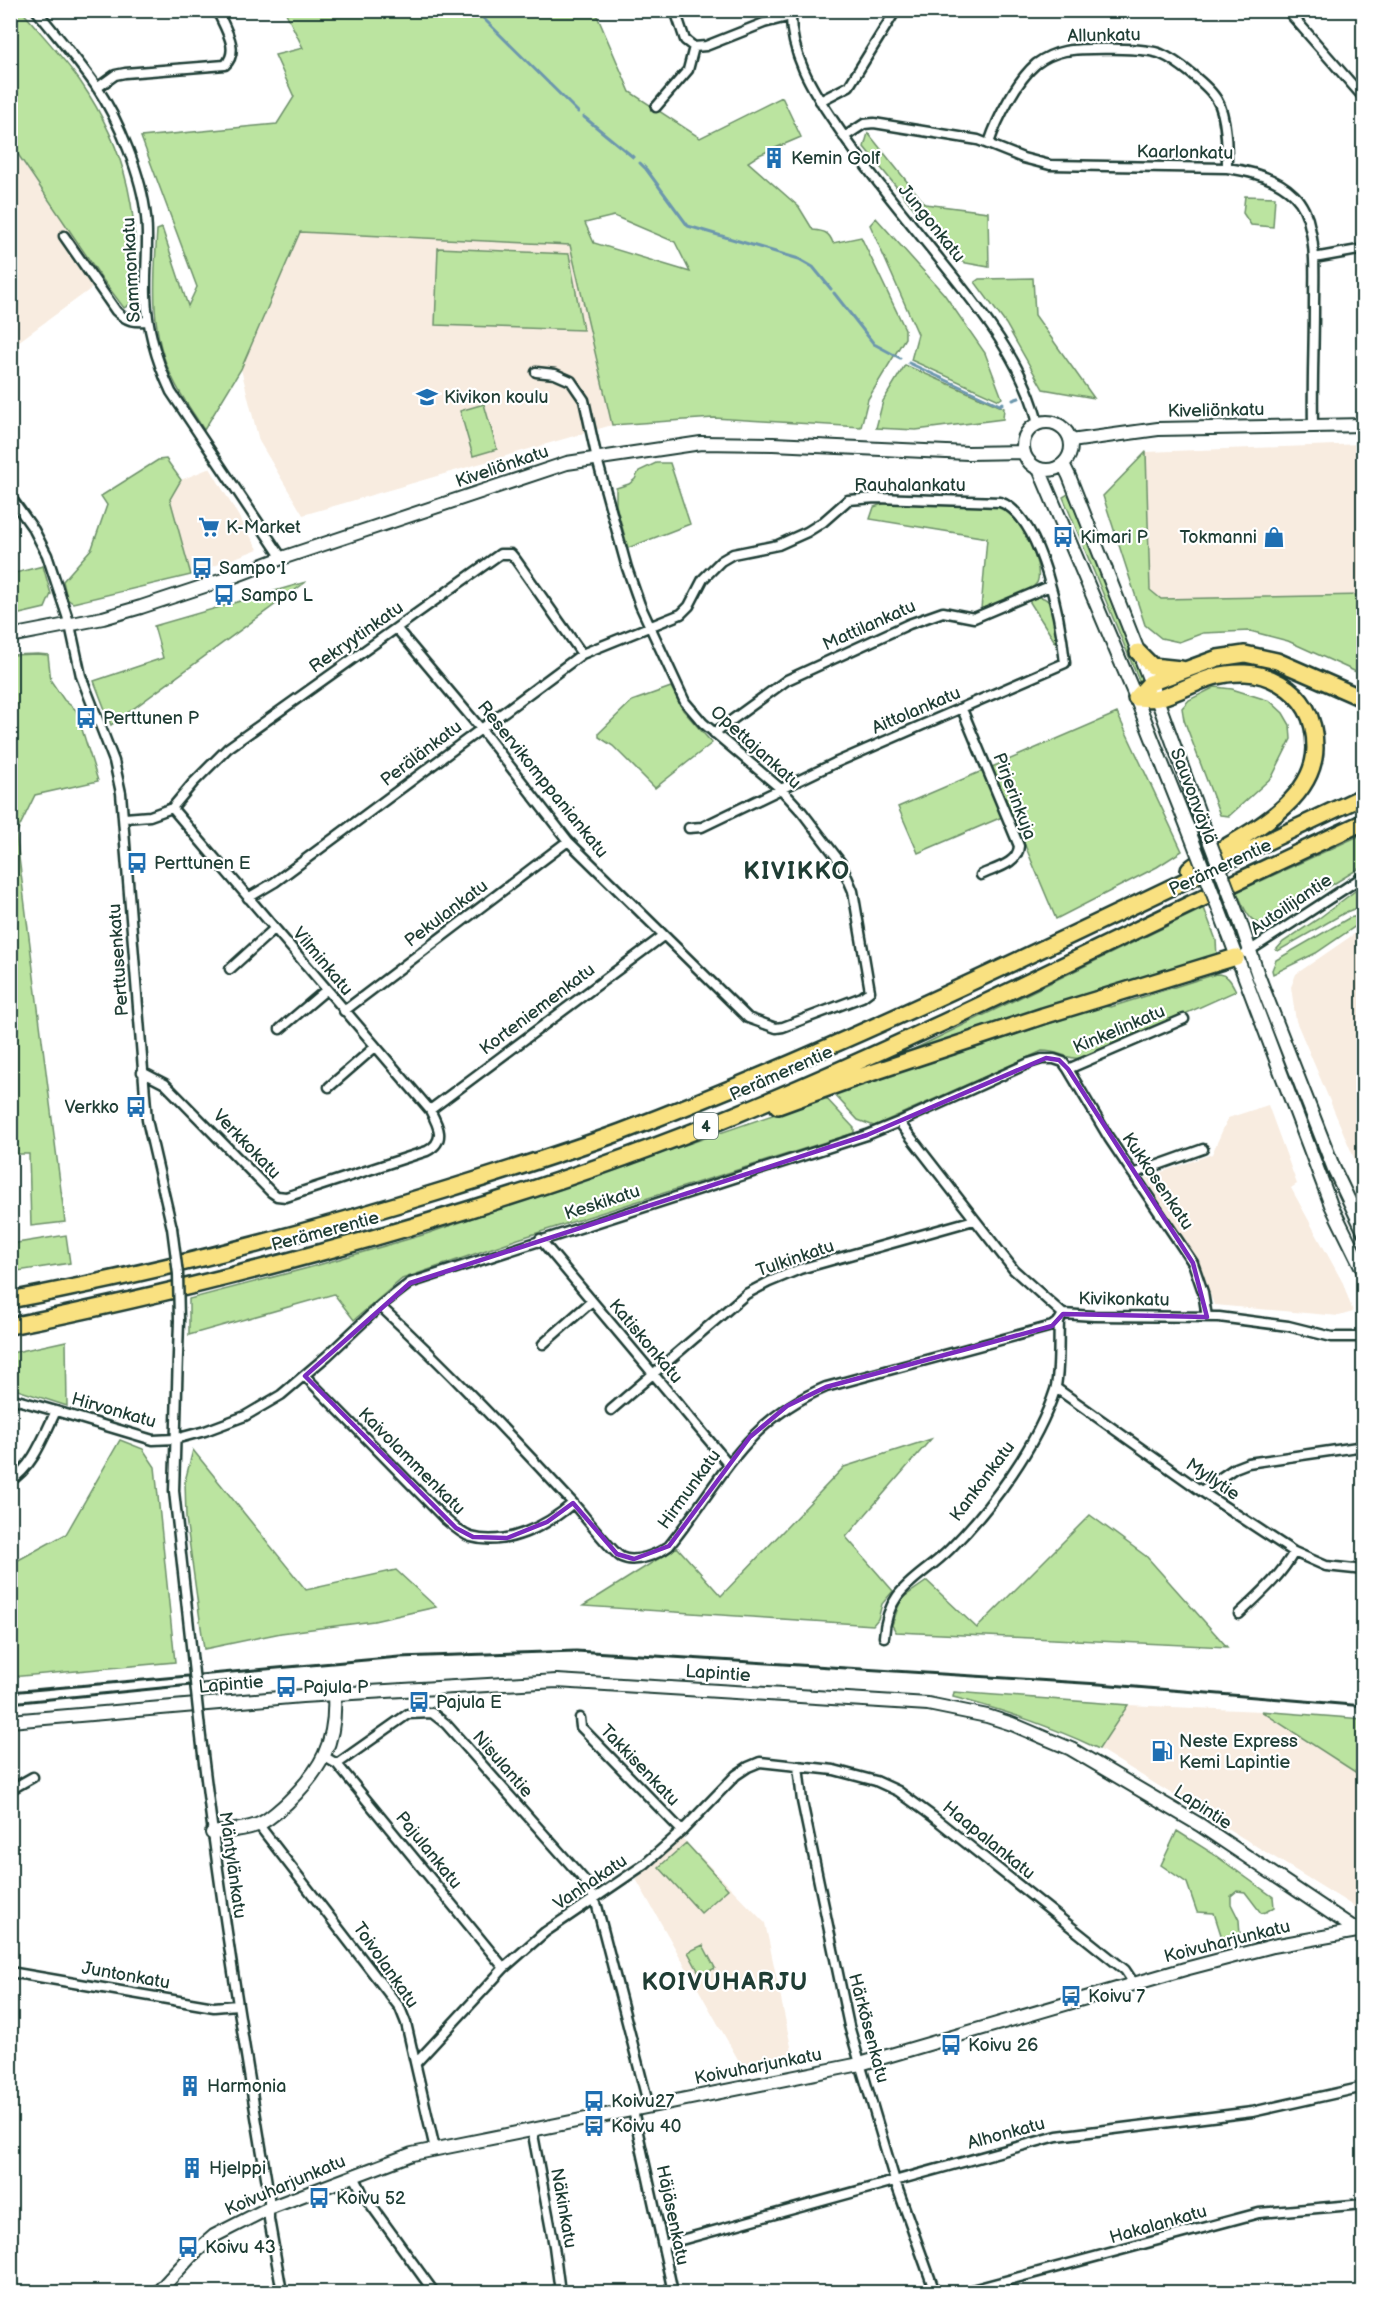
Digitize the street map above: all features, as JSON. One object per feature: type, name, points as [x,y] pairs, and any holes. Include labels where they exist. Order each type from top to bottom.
[{"type":"highway","points":[[1138,652],[1152,666],[1184,670]]},
{"type":"highway","points":[[1136,698],[1150,682],[1226,656],[1256,655],[1277,661],[1364,699]]},
{"type":"highway","points":[[1136,698],[1157,699],[1214,675],[1247,673],[1262,676],[1283,685],[1302,702],[1313,726],[1315,740],[1311,768],[1304,785],[1293,798],[1266,821],[1196,863],[1170,886]]},
{"type":"highway","name":"Perämerentie","points":[[10,1300],[211,1257],[366,1215],[508,1171],[619,1132],[863,1032],[1364,796]]},
{"type":"highway","name":"Perämerentie","points":[[10,1326],[205,1283],[404,1229],[567,1177],[737,1114],[928,1030],[1169,913],[1364,822]]},
{"type":"highway","points":[[737,1114],[770,1110],[847,1081],[1042,1016],[1243,954]]},
{"type":"main road","points":[[1052,422],[1058,424],[1068,434],[1071,441],[1070,454],[1063,464],[1056,468],[1039,469],[1028,460],[1024,452],[1025,437],[1030,429],[1038,424],[1052,422]]},
{"type":"main road","name":"Kiveliönkatu","points":[[1071,441],[1158,429],[1364,424]]},
{"type":"main road","name":"Kiveliönkatu","points":[[10,636],[103,618],[197,590],[282,558],[567,464],[681,446],[724,442],[929,452],[1024,452]]},
{"type":"main road","name":"Sauvonväylä","points":[[1063,464],[1070,476],[1157,699],[1240,921],[1243,954],[1331,1205],[1364,1272]]},
{"type":"main road","name":"Sauvonväylä","points":[[1039,469],[1136,698],[1228,933],[1243,954],[1334,1169],[1364,1232]]},
{"type":"main road","name":"Lapintie","points":[[10,1721],[334,1694],[557,1681],[928,1704],[987,1716],[1050,1738],[1200,1825],[1360,1933]]},
{"type":"main road","points":[[212,1833],[258,1824],[280,1809],[304,1787],[325,1757],[334,1726],[334,1694]]},
{"type":"main road","name":"Koivuharjunkatu","points":[[158,2292],[192,2255],[214,2236],[269,2208],[412,2154],[860,2064],[1233,1956],[1360,1933]]},
{"type":"street","name":"Sammonkatu","points":[[36,10],[97,88],[122,138],[142,196],[147,219],[148,321],[159,367],[171,392],[282,558]]},
{"type":"street","points":[[97,88],[115,75],[125,73],[225,65],[231,60],[233,53],[217,10]]},
{"type":"street","points":[[675,10],[685,40],[694,47],[706,46],[791,13]]},
{"type":"street","points":[[820,101],[849,86],[896,10]]},
{"type":"street","points":[[1287,10],[1364,98]]},
{"type":"street","name":"Jungonkatu","points":[[791,13],[796,50],[820,101],[874,178],[990,324],[1028,393],[1038,424]]},
{"type":"street","points":[[656,107],[688,69],[694,47]]},
{"type":"street","name":"Allunkatu","points":[[989,143],[997,122],[1019,84],[1036,64],[1062,51],[1076,49],[1148,51],[1161,54],[1183,69],[1218,100],[1222,112],[1227,168]]},
{"type":"street","name":"Kaarlonkatu","points":[[844,137],[864,124],[874,123],[989,143],[1030,160],[1056,166],[1227,168],[1264,176],[1284,187],[1295,195],[1303,207],[1310,226],[1314,258],[1313,425]]},
{"type":"street","points":[[64,236],[116,311],[124,319],[148,321]]},
{"type":"street","points":[[1314,258],[1364,249]]},
{"type":"street","name":"Opettajankatu","points":[[536,372],[564,377],[579,390],[589,417],[597,459],[627,568],[640,605],[685,702],[714,732],[781,789],[816,828],[847,876],[853,891],[871,986],[870,991],[862,997],[783,1027],[772,1027],[748,1018]]},
{"type":"street","name":"Perttusenkatu","points":[[10,496],[47,555],[70,626],[81,676],[114,761],[125,818],[147,1120],[172,1228],[178,1274],[179,1320],[175,1439]]},
{"type":"street","name":"Rauhalankatu","points":[[650,626],[674,618],[685,611],[703,579],[726,558],[778,544],[807,532],[823,522],[850,499],[989,501],[1010,505],[1027,525],[1042,561],[1060,619],[1065,663]]},
{"type":"street","name":"Rekryytinkatu","points":[[172,808],[228,748],[500,554],[507,553],[516,560],[582,654]]},
{"type":"street","name":"Mattilankatu","points":[[714,732],[787,680],[909,624],[943,612],[974,618],[1050,586]]},
{"type":"street","name":"Perälänkatu","points":[[248,898],[275,882],[582,654],[650,626]]},
{"type":"street","name":"Reservikomppaniankatu","points":[[397,629],[482,729],[568,841],[748,1018]]},
{"type":"street","name":"Aittolankatu","points":[[689,828],[702,827],[844,759],[1065,663]]},
{"type":"street","name":"Pirjerinkuja","points":[[962,709],[1019,846],[1015,859],[981,874]]},
{"type":"street","points":[[125,818],[150,816],[172,808]]},
{"type":"street","name":"Vilminkatu","points":[[172,808],[430,1110],[438,1125],[440,1138]]},
{"type":"street","name":"Pekulankatu","points":[[344,1011],[568,841]]},
{"type":"street","name":"Autoilijantie","points":[[1243,954],[1364,876]]},
{"type":"street","points":[[230,969],[274,929]]},
{"type":"street","name":"Korteniemenkatu","points":[[430,1110],[663,936]]},
{"type":"street","points":[[280,1029],[326,990]]},
{"type":"street","name":"Kinkelinkatu","points":[[1068,1069],[1184,1019]]},
{"type":"street","points":[[329,1087],[375,1047]]},
{"type":"street","name":"Keskikatu","points":[[175,1439],[191,1436],[245,1416],[281,1395],[410,1282],[867,1135],[1039,1060],[1059,1060],[1068,1069]]},
{"type":"street","name":"Kukkosenkatu","points":[[1068,1069],[1109,1138],[1193,1263],[1203,1292],[1207,1317]]},
{"type":"street","name":"Verkkokatu","points":[[142,1072],[165,1084],[277,1196],[286,1197],[427,1151],[436,1146],[440,1138]]},
{"type":"street","name":"Kivikonkatu","points":[[899,1122],[1014,1270],[1061,1318],[1207,1317],[1288,1326],[1332,1337],[1364,1337]]},
{"type":"street","points":[[1134,1174],[1203,1149]]},
{"type":"street","name":"Tulkinkatu","points":[[611,1410],[746,1294],[800,1269],[974,1220]]},
{"type":"street","name":"Katiskonkatu","points":[[540,1239],[728,1463]]},
{"type":"street","points":[[543,1344],[592,1301]]},
{"type":"street","name":"Hirmunkatu","points":[[380,1306],[494,1420],[620,1556],[634,1558],[649,1555],[669,1546],[728,1463],[750,1437],[776,1414],[798,1400],[826,1387],[1041,1329],[1061,1318]]},
{"type":"street","name":"Kankonkatu","points":[[884,1636],[886,1616],[892,1602],[914,1579],[949,1550],[990,1502],[1033,1439],[1056,1388],[1061,1318]]},
{"type":"street","name":"Kaivolammenkatu","points":[[305,1376],[444,1518],[469,1536],[502,1538],[522,1533],[546,1522],[573,1503]]},
{"type":"street","name":"Myllytie","points":[[1056,1388],[1200,1491],[1293,1552],[1326,1566],[1364,1570]]},
{"type":"street","points":[[10,1398],[56,1411]]},
{"type":"street","name":"Hirvonkatu","points":[[10,1481],[25,1469],[33,1458],[56,1411],[147,1439],[175,1439]]},
{"type":"street","name":"Mäntylänkatu","points":[[175,1439],[174,1491],[212,1833],[269,2219],[282,2292]]},
{"type":"street","points":[[1200,1491],[1235,1468],[1248,1463],[1364,1446]]},
{"type":"street","points":[[1239,1614],[1272,1584],[1285,1568],[1293,1552]]},
{"type":"street","name":"Nisulantie","points":[[338,1764],[408,1714],[432,1713],[446,1724],[587,1883],[594,1898]]},
{"type":"street","name":"Takkisenkatu","points":[[580,1718],[581,1727],[682,1832]]},
{"type":"street","name":"Pajulankatu","points":[[325,1757],[338,1764],[504,1968]]},
{"type":"street","name":"Vanhakatu","points":[[416,2063],[504,1968],[545,1932],[641,1868],[682,1832],[736,1775],[760,1762],[798,1766]]},
{"type":"street","name":"Haapalankatu","points":[[798,1766],[836,1770],[876,1781],[898,1791],[932,1815],[1125,1970],[1135,1985]]},
{"type":"street","name":"Härkösenkatu","points":[[798,1766],[802,1801],[838,1976],[860,2064],[895,2181],[935,2292]]},
{"type":"street","points":[[10,1790],[33,1777]]},
{"type":"street","name":"Toivolankatu","points":[[258,1824],[396,2001],[406,2023],[435,2149]]},
{"type":"street","points":[[594,1898],[650,2107]]},
{"type":"street","name":"Juntonkatu","points":[[10,1972],[214,2007],[237,2006]]},
{"type":"street","name":"Alhonkatu","points":[[663,2246],[1057,2136],[1251,2113],[1364,2087]]},
{"type":"street","name":"Häjäsenkatu","points":[[633,2110],[673,2292]]},
{"type":"street","name":"Näkinkatu","points":[[532,2129],[554,2246],[560,2292]]},
{"type":"street","points":[[354,2176],[363,2194],[434,2292]]},
{"type":"street","name":"Hakalankatu","points":[[964,2292],[1051,2271],[1259,2212],[1364,2204]]},
{"type":"highlighted area","points":[[1046,1058],[1059,1060],[1068,1069],[1193,1263],[1207,1317],[1063,1314],[1052,1326],[826,1387],[787,1406],[750,1437],[669,1546],[634,1559],[617,1554],[573,1503],[547,1522],[507,1538],[473,1537],[456,1528],[305,1376],[410,1283],[867,1135]]},
{"type":"shaded area","points":[[10,144],[103,280],[11,347],[10,347]]},
{"type":"shaded area","name":"Kivikon koulu","points":[[299,232],[570,245],[612,425],[303,515],[259,441],[241,369]]},
{"type":"shaded area","points":[[1363,444],[1363,596],[1161,599],[1150,590],[1146,452]]},
{"type":"shaded area","points":[[210,468],[258,549],[191,575],[170,498],[181,480]]},
{"type":"shaded area","points":[[1363,928],[1363,1179],[1296,1021],[1291,987],[1296,974]]},
{"type":"shaded area","points":[[1268,1105],[1297,1184],[1291,1188],[1343,1283],[1353,1312],[1339,1316],[1214,1305],[1202,1272],[1145,1178],[1212,1154],[1228,1118]]},
{"type":"shaded area","points":[[1128,1705],[1261,1711],[1363,1777],[1363,1912],[1099,1749]]},
{"type":"shaded area","points":[[682,1838],[765,1923],[794,2061],[744,2070],[636,1879]]},
{"type":"green space","points":[[10,11],[22,11],[59,54],[80,81],[110,133],[128,187],[133,214],[136,272],[134,302],[124,308],[11,144]]},
{"type":"green space","points":[[285,11],[595,11],[630,92],[700,138],[782,97],[801,137],[748,162],[799,207],[813,230],[826,233],[833,243],[861,237],[905,329],[905,338],[868,399],[861,427],[714,418],[612,425],[570,245],[300,232],[241,369],[204,430],[176,386],[160,343],[154,287],[157,230],[162,228],[188,306],[197,287],[141,137],[277,124],[294,97],[275,55],[303,48]],"holes":[[[614,216],[675,242],[690,272],[594,243],[585,223]]]},
{"type":"green space","points":[[868,133],[925,204],[988,212],[989,267],[955,259],[864,147]]},
{"type":"green space","points":[[1245,196],[1275,197],[1273,227],[1251,225],[1243,213]]},
{"type":"green space","points":[[876,218],[944,294],[985,353],[1002,398],[999,400],[911,360],[918,334],[870,225]]},
{"type":"green space","points":[[438,248],[569,254],[583,330],[435,325]]},
{"type":"green space","points":[[1033,278],[1035,315],[1094,398],[1043,389],[1006,324],[975,282],[979,279]]},
{"type":"green space","points":[[905,365],[1004,408],[1003,419],[916,430],[876,428],[883,401]]},
{"type":"green space","points":[[484,404],[497,449],[473,456],[460,411]]},
{"type":"green space","points":[[1146,452],[1150,590],[1161,599],[1363,595],[1363,675],[1288,641],[1250,631],[1203,633],[1179,642],[1161,638],[1145,625],[1103,496]]},
{"type":"green space","points":[[166,459],[181,480],[170,499],[191,575],[73,603],[67,599],[63,581],[92,548],[107,505],[101,496],[158,460]]},
{"type":"green space","points":[[656,463],[670,463],[690,524],[628,548],[616,505],[616,488],[629,484],[639,471]]},
{"type":"green space","points":[[1068,494],[1090,543],[1143,682],[1140,683],[1063,497]]},
{"type":"green space","points":[[885,503],[1004,508],[1018,519],[1030,542],[1038,571],[1036,584],[1018,595],[981,609],[987,538],[870,519],[874,507]]},
{"type":"green space","points":[[43,566],[51,594],[45,608],[11,616],[11,574]]},
{"type":"green space","points":[[306,582],[111,725],[94,681],[163,658],[154,626]]},
{"type":"green space","points":[[1040,597],[1046,599],[1053,609],[1057,645],[1028,599]]},
{"type":"green space","points":[[10,655],[48,655],[51,681],[64,700],[76,710],[98,781],[35,795],[16,834],[65,1222],[31,1226],[29,1154],[10,1154]]},
{"type":"green space","points":[[671,687],[683,710],[712,743],[655,788],[613,746],[599,737],[599,733],[632,701]]},
{"type":"green space","points":[[1215,687],[1232,689],[1270,701],[1283,713],[1290,725],[1291,739],[1272,777],[1229,816],[1220,815],[1184,720],[1182,708],[1189,700]]},
{"type":"green space","points":[[1117,713],[1182,851],[1157,867],[1056,919],[992,767]]},
{"type":"green space","points":[[982,771],[1002,817],[918,853],[898,807]]},
{"type":"green space","points":[[1363,834],[1363,866],[1271,922],[1258,923],[1249,916],[1237,892]]},
{"type":"green space","points":[[1363,885],[1363,909],[1346,912],[1278,951],[1276,950],[1283,942]]},
{"type":"green space","points":[[1204,908],[1216,940],[1217,957],[909,1055],[908,1052]]},
{"type":"green space","points":[[1358,916],[1363,921],[1316,953],[1273,974],[1272,970],[1276,960],[1349,918]]},
{"type":"green space","points":[[1216,974],[1231,981],[1236,991],[1089,1057],[1075,1058],[1042,1051],[874,1126],[858,1120],[834,1094],[1103,1006],[1111,1007]]},
{"type":"green space","points":[[825,1097],[854,1128],[854,1133],[518,1239],[402,1279],[354,1320],[334,1294],[189,1335],[189,1299],[426,1234]]},
{"type":"green space","points":[[66,1235],[70,1263],[11,1272],[11,1244]]},
{"type":"green space","points":[[66,1341],[67,1406],[11,1388],[11,1353]]},
{"type":"green space","points":[[931,1439],[846,1537],[893,1591],[882,1604],[878,1619],[873,1625],[583,1606],[677,1547],[721,1596],[844,1467]]},
{"type":"green space","points":[[120,1440],[143,1449],[155,1467],[175,1662],[11,1677],[11,1564],[66,1534]]},
{"type":"green space","points":[[193,1450],[306,1590],[396,1570],[436,1607],[374,1621],[281,1633],[204,1649],[186,1518],[185,1481]]},
{"type":"green space","points":[[1090,1515],[1147,1557],[1227,1647],[896,1632],[892,1625],[901,1599],[927,1581],[977,1628]]},
{"type":"green space","points":[[954,1692],[1128,1705],[1099,1749],[1027,1719],[953,1697]]},
{"type":"green space","points":[[1261,1711],[1363,1719],[1363,1777]]},
{"type":"green space","points":[[1177,1831],[1273,1897],[1274,1907],[1261,1913],[1245,1892],[1237,1891],[1231,1896],[1231,1904],[1239,1920],[1240,1935],[1223,1941],[1214,1913],[1197,1912],[1187,1883],[1161,1865]]},
{"type":"green space","points":[[686,1843],[728,1889],[701,1913],[659,1867]]},
{"type":"green space","points":[[703,1945],[715,1968],[701,1976],[688,1952]]},
{"type":"waterway","points":[[475,10],[578,112]]},
{"type":"waterway","points":[[584,117],[633,157]]},
{"type":"waterway","points":[[640,163],[688,226],[799,259],[813,267],[831,289]]},
{"type":"waterway","points":[[834,293],[874,344],[900,358]]},
{"type":"waterway","points":[[909,363],[1000,405],[1003,403]]},
{"type":"waterway","points":[[1013,400],[1019,398]]},
{"type":"railway","points":[[10,1692],[399,1657],[576,1651],[1099,1684],[1364,1706]]},
{"type":"railway","points":[[10,1703],[242,1680]]},
{"type":"place","name":"Kemin Golf","points":[[774,158]]},
{"type":"place","name":"Kivikon koulu","points":[[427,397]]},
{"type":"place","name":"K-Market","points":[[209,527]]},
{"type":"place","name":"Kimari P","points":[[1063,537]]},
{"type":"place","name":"Tokmanni","points":[[1274,537]]},
{"type":"place","name":"Sampo I","points":[[202,568]]},
{"type":"place","name":"Sampo L","points":[[224,595]]},
{"type":"place","name":"Perttunen P","points":[[86,718]]},
{"type":"place","name":"Perttunen E","points":[[137,863]]},
{"type":"place","name":"Verkko","points":[[136,1107]]},
{"type":"place","name":"Pajula P","points":[[286,1687]]},
{"type":"place","name":"Pajula E","points":[[419,1702]]},
{"type":"place","name":"Neste Express Kemi Lapintie","points":[[1162,1751]]},
{"type":"place","name":"Koivu 7","points":[[1071,1996]]},
{"type":"place","name":"Koivu 26","points":[[951,2045]]},
{"type":"place","name":"Harmonia","points":[[190,2086]]},
{"type":"place","name":"Koivu27","points":[[594,2101]]},
{"type":"place","name":"Koivu 40","points":[[594,2126]]},
{"type":"place","name":"Hjelppi","points":[[192,2168]]},
{"type":"place","name":"Koivu 52","points":[[319,2198]]},
{"type":"place","name":"Koivu 43","points":[[188,2247]]},
{"type":"district","name":"KIVIKKO","points":[[797,871]]},
{"type":"district","name":"KOIVUHARJU","points":[[725,1982]]}]
